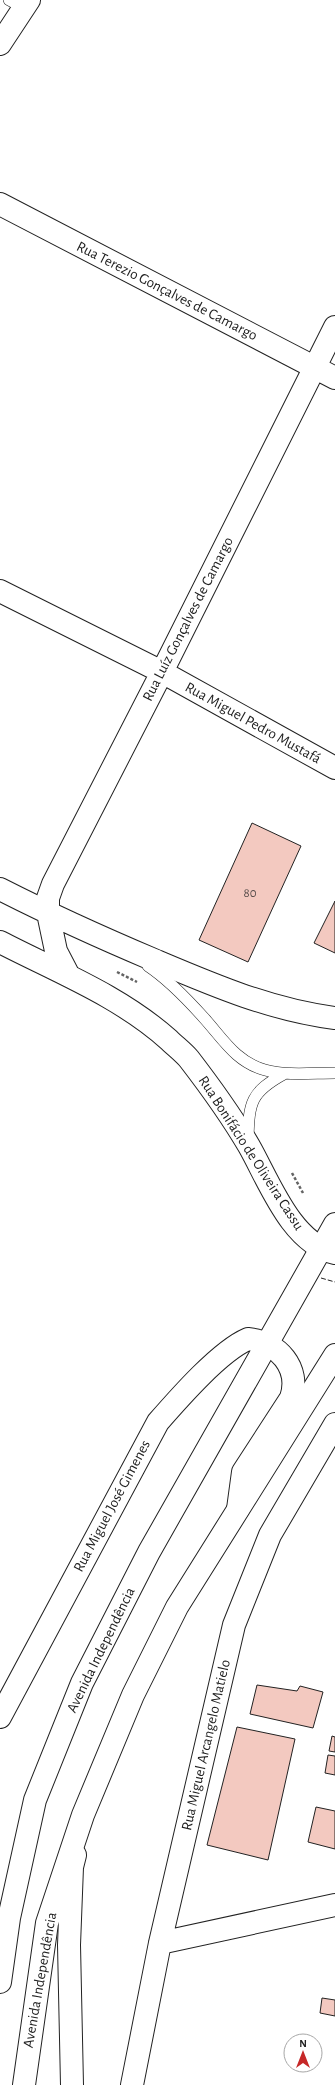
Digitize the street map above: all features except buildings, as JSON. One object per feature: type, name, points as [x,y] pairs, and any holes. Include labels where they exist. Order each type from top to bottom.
[{"type":"street","points":[[0,44],[21,3]]},
{"type":"street","name":"Rua Terezio Gonçalves de Camargo","points":[[0,204],[335,378]]},
{"type":"street","name":"Rua Luíz Gonçalves de Camargo","points":[[69,976],[56,952],[48,913],[48,898],[53,884],[162,672],[335,327]]},
{"type":"street","name":"Rua Miguel Pedro Mustafá","points":[[0,591],[162,672],[335,768]]},
{"type":"street","points":[[0,889],[48,913],[221,989],[279,1008],[335,1018]]},
{"type":"street","name":"Rua Bonifácio de Oliveira Cassu","points":[[0,942],[114,999],[150,1022],[188,1057],[248,1145],[279,1202],[297,1229],[328,1251]]},
{"type":"street","name":"Avenida Independência","points":[[0,1982],[9,1918],[35,1800],[82,1683],[149,1552],[268,1344],[328,1251],[335,1224]]},
{"type":"street","name":"Rua Miguel José Gimenes","points":[[0,1717],[158,1422],[189,1388],[235,1346],[248,1339],[268,1344]]},
{"type":"street","name":"Avenida Independência","points":[[238,1509],[244,1472],[291,1398],[295,1387],[294,1378],[289,1364],[268,1344]]},
{"type":"street","name":"Avenida Independência","points":[[24,2085],[48,1923],[83,1815],[136,1688],[177,1607],[287,1434],[335,1355]]},
{"type":"street","name":"Rua Miguel Arcangelo Matielo","points":[[132,2085],[160,1943],[234,1625],[270,1535],[335,1424]]},
{"type":"street","points":[[72,2085],[69,1938],[72,1867],[83,1815]]},
{"type":"street","points":[[160,1943],[331,1907]]},
{"type":"lane","points":[[115,943],[155,971],[186,998],[230,1050],[245,1060],[264,1070],[284,1074],[335,1073]]},
{"type":"lane","points":[[248,1145],[249,1112],[256,1094],[267,1083],[284,1074]]},
{"type":"fence","points":[[321,1278],[335,1282]]}]
